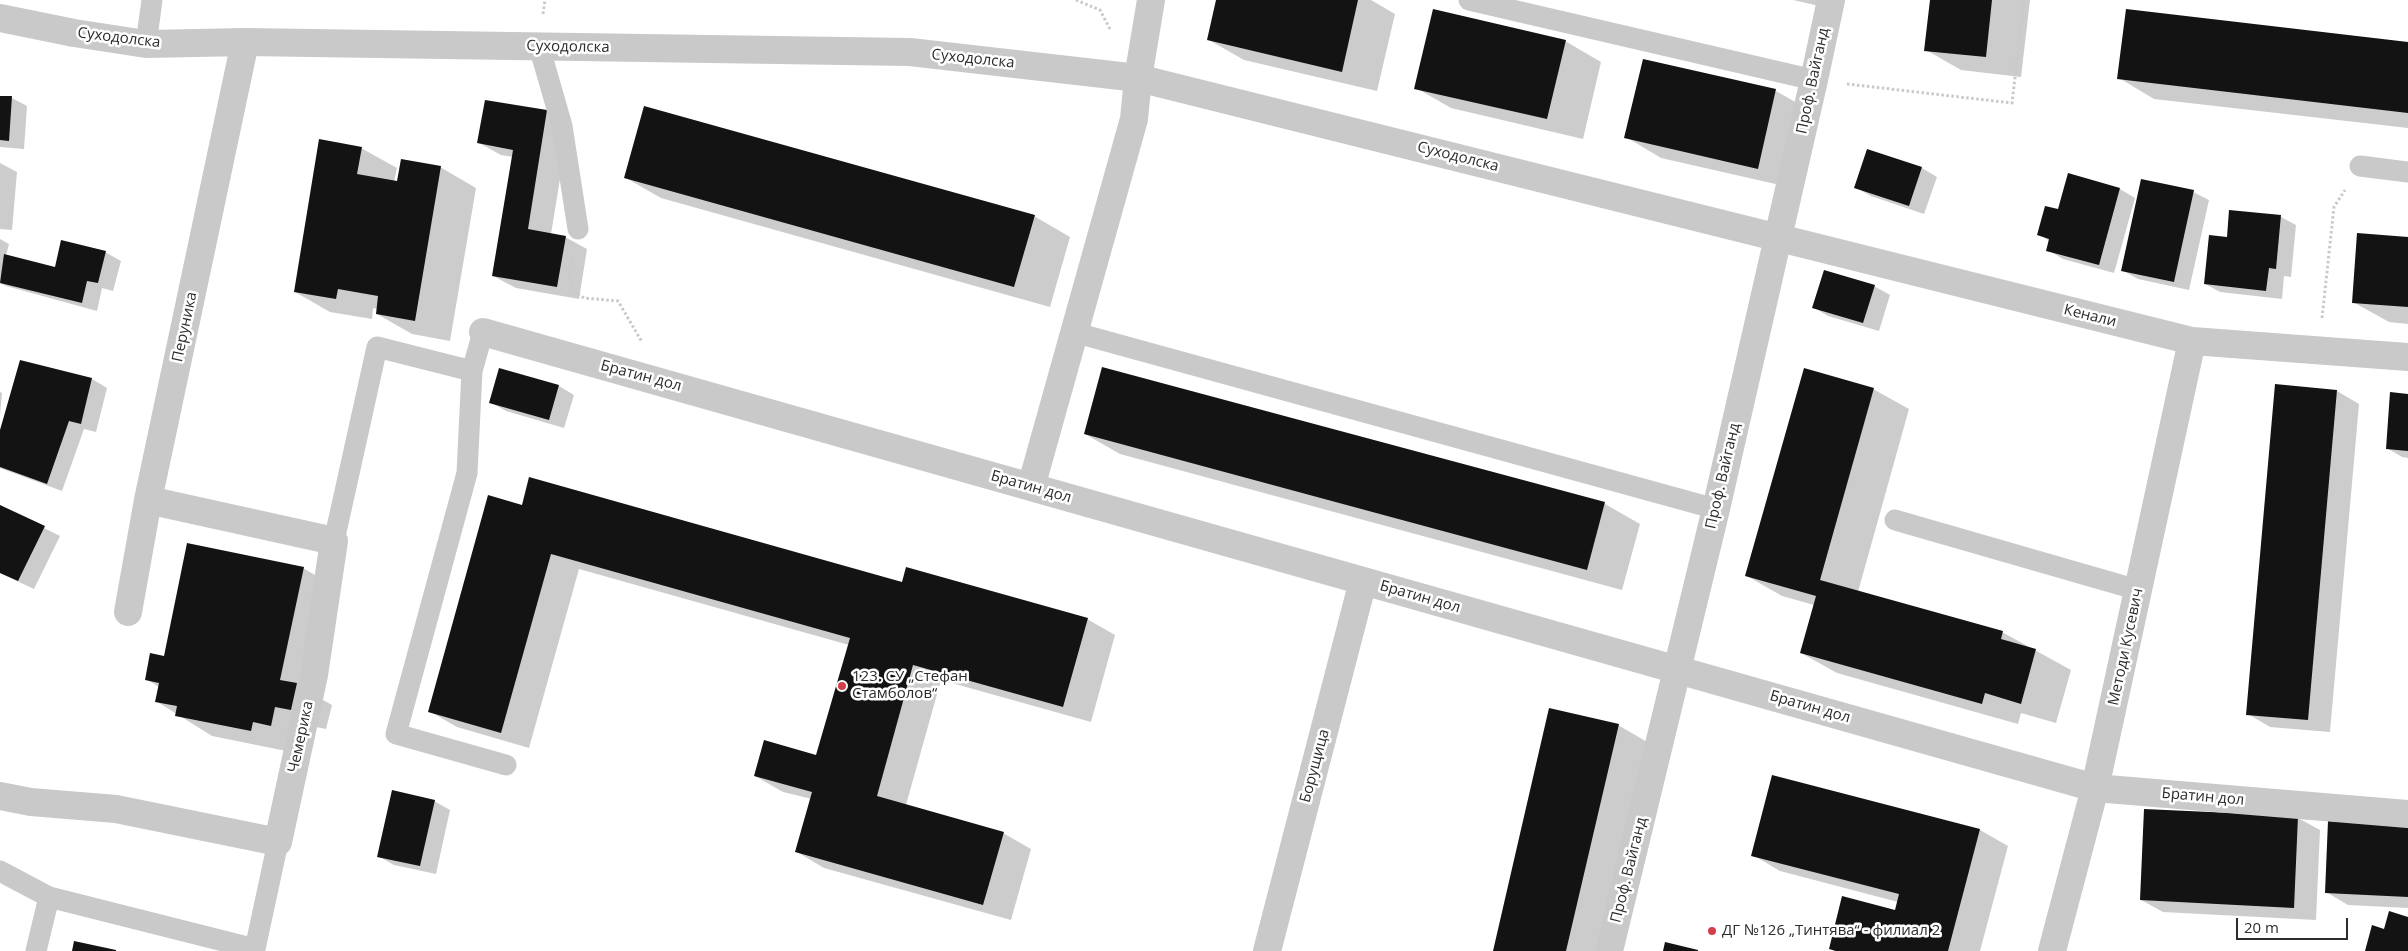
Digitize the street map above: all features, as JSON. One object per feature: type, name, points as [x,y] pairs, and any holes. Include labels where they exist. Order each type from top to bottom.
[{"type":"street","points":[[1032,487],[1073,332],[1134,119],[1138,78],[1151,0]]},
{"type":"street","name":"Проф. Вайганд","points":[[1610,951],[1716,509],[1814,80],[1830,0]]},
{"type":"street","name":"Суходолска","points":[[0,18],[74,33],[146,44],[245,42],[910,52],[1138,78],[1778,236]]},
{"type":"street","name":"Перуника","points":[[128,612],[148,500],[245,42]]},
{"type":"street","name":"Кенали","points":[[1778,236],[2192,341],[2408,358]]},
{"type":"street","name":"Братин дол","points":[[483,332],[652,378],[2096,788],[2408,814]]},
{"type":"street","name":"Методи Кусевич","points":[[2052,951],[2096,788],[2192,341]]},
{"type":"street","points":[[148,500],[334,541]]},
{"type":"street","name":"Чемерика","points":[[278,842],[314,676],[334,541]]},
{"type":"street","name":"Борущица","points":[[1267,951],[1363,580]]},
{"type":"street","points":[[0,796],[31,802],[116,809],[278,842]]},
{"type":"lane","points":[[146,44],[152,0]]},
{"type":"lane","points":[[1470,0],[1814,80]]},
{"type":"lane","points":[[539,46],[562,126],[578,229]]},
{"type":"lane","points":[[2360,166],[2408,172]]},
{"type":"lane","name":"Братин дол","points":[[483,332],[472,371],[467,473],[396,734],[506,765]]},
{"type":"lane","points":[[1073,332],[1716,509]]},
{"type":"lane","points":[[334,541],[377,347],[472,371]]},
{"type":"lane","points":[[1895,520],[2138,590]]},
{"type":"lane","points":[[0,871],[48,897],[255,949],[278,842]]},
{"type":"lane","points":[[36,951],[48,897]]},
{"type":"path","points":[[1814,80],[2012,102],[2024,0]]},
{"type":"path","points":[[2318,351],[2334,206],[2360,166]]},
{"type":"path","points":[[578,229],[570,279],[573,291],[584,298],[618,301],[644,344],[652,378]]},
{"type":"building","points":[[1216,0],[1358,0],[1342,72],[1207,40]]},
{"type":"building","points":[[1930,0],[1992,0],[1986,57],[1924,51]]},
{"type":"building","points":[[1433,9],[1566,40],[1547,119],[1414,89]]},
{"type":"building","points":[[2126,9],[2408,42],[2408,113],[2117,79]]},
{"type":"building","points":[[1643,59],[1776,89],[1758,169],[1624,138]]},
{"type":"building","points":[[0,96],[12,96],[9,141],[0,140]]},
{"type":"building","points":[[485,100],[547,110],[528,229],[566,236],[557,287],[492,276],[513,150],[477,143]]},
{"type":"building","points":[[644,106],[1035,215],[1014,287],[624,178]]},
{"type":"building","points":[[319,139],[362,147],[357,174],[397,181],[401,159],[441,166],[415,321],[376,314],[378,296],[338,289],[336,299],[294,292]]},
{"type":"building","points":[[1867,149],[1922,167],[1909,206],[1854,188]]},
{"type":"building","points":[[2068,173],[2120,188],[2099,265],[2046,251],[2049,239],[2037,235],[2045,206],[2058,209]]},
{"type":"building","points":[[2141,179],[2194,190],[2174,282],[2121,271]]},
{"type":"building","points":[[2229,210],[2281,215],[2276,269],[2269,268],[2266,291],[2204,284],[2209,235],[2227,237]]},
{"type":"building","points":[[2357,233],[2408,237],[2408,307],[2352,303]]},
{"type":"building","points":[[61,240],[106,251],[98,283],[87,281],[82,303],[0,283],[4,254],[55,267]]},
{"type":"building","points":[[1824,270],[1875,285],[1863,323],[1812,308]]},
{"type":"building","points":[[20,360],[92,378],[81,424],[69,421],[47,484],[0,467],[0,430]]},
{"type":"building","points":[[1102,367],[1605,502],[1587,570],[1084,434]]},
{"type":"building","points":[[499,368],[559,385],[549,420],[489,403]]},
{"type":"building","points":[[1804,368],[1874,388],[1820,580],[2003,631],[2001,639],[2036,649],[2021,704],[1985,693],[1982,704],[1800,653],[1816,596],[1745,576]]},
{"type":"building","points":[[2275,384],[2337,390],[2308,720],[2246,715]]},
{"type":"building","points":[[2390,392],[2408,394],[2408,451],[2386,449]]},
{"type":"building","points":[[529,477],[902,582],[906,567],[1088,618],[1063,707],[913,665],[877,796],[1004,832],[983,905],[795,852],[812,792],[754,776],[764,740],[816,755],[850,638],[551,554],[501,733],[428,712],[488,495],[522,505]]},
{"type":"building","points":[[0,505],[45,526],[18,581],[0,573]]},
{"type":"building","points":[[187,543],[304,567],[280,680],[297,683],[291,710],[275,707],[271,726],[253,722],[251,731],[175,716],[177,706],[155,702],[159,683],[145,680],[150,653],[164,656]]},
{"type":"building","points":[[1549,708],[1619,724],[1566,951],[1493,951]]},
{"type":"building","points":[[1772,775],[1980,829],[1948,951],[1836,951],[1829,949],[1842,896],[1895,910],[1899,894],[1751,856]]},
{"type":"building","points":[[392,790],[435,800],[420,866],[377,857]]},
{"type":"building","points":[[2144,809],[2298,816],[2294,908],[2140,900]]},
{"type":"building","points":[[2328,821],[2408,825],[2408,897],[2325,893]]},
{"type":"building","points":[[2389,911],[2408,917],[2408,951],[2365,951],[2372,925],[2384,929]]},
{"type":"building","points":[[74,941],[116,950],[116,951],[72,951]]},
{"type":"building","points":[[1665,942],[1698,950],[1698,951],[1663,951]]},
{"type":"place","name":"123. СУ „Стефан Стамболов“","points":[[842,686]]},
{"type":"place","name":"ДГ №126 „Тинтява“ - филиал 2","points":[[1712,931]]}]
